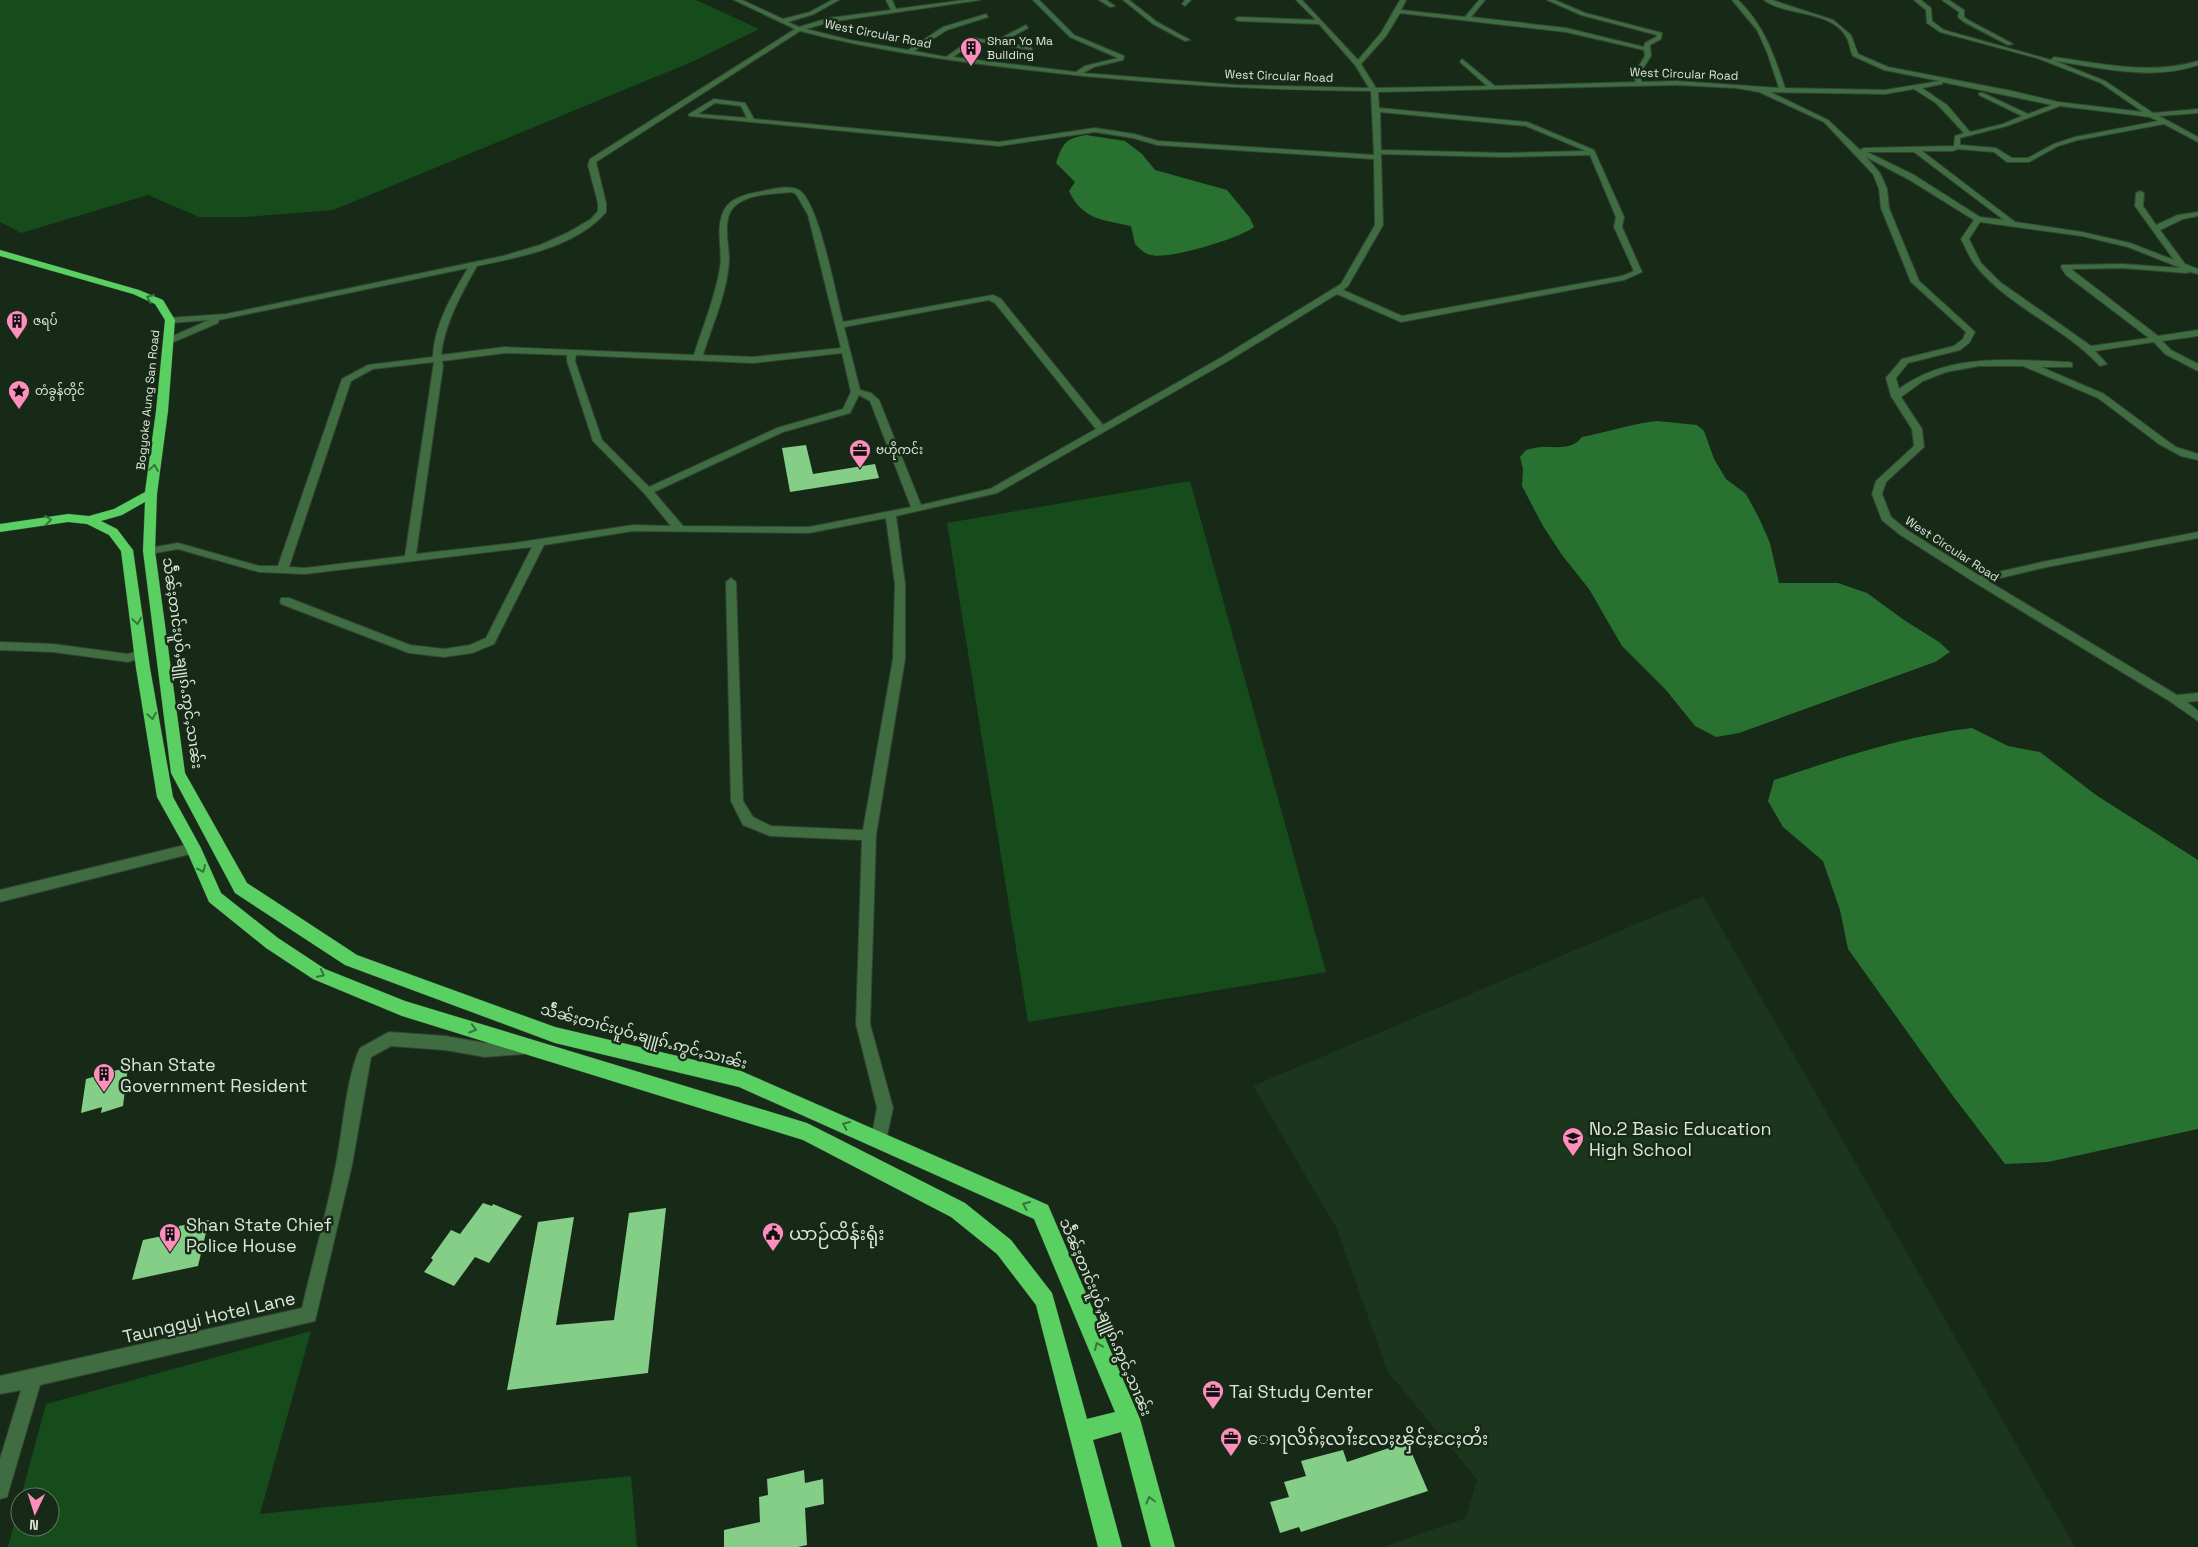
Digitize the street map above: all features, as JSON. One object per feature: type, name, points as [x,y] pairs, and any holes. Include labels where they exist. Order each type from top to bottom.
[{"type":"highway","name":"Bogyoke Aung San Road","points":[[0,253],[136,292],[159,302],[170,320],[162,411],[151,494],[149,551]]},
{"type":"highway","points":[[0,264],[25,259]]},
{"type":"highway","points":[[89,520],[118,512],[151,494]]},
{"type":"highway","points":[[0,528],[68,518],[89,520],[113,532],[127,550],[142,661],[165,797],[193,848],[215,897],[272,943],[319,974],[402,1008],[538,1048],[807,1132],[958,1210],[1004,1248],[1045,1300],[1110,1547]]},
{"type":"highway","name":"သဵႅၼ်ႈတၢင်းပူဝ်ႇၶျူၵ်ႉဢွင်ႇသၢၼ်း","points":[[149,551],[178,773],[241,888],[351,960],[555,1035],[741,1079],[1041,1212],[1129,1420],[1162,1547]]},
{"type":"highway","points":[[1080,1432],[1129,1420]]},
{"type":"street","points":[[740,2],[755,0]]},
{"type":"street","points":[[783,21],[812,13],[836,0]]},
{"type":"street","points":[[889,0],[894,11]]},
{"type":"street","points":[[170,320],[226,316],[474,264],[520,254],[569,235],[596,219],[602,212],[602,203],[592,165],[593,161],[800,29],[829,20],[946,2],[974,0]]},
{"type":"street","points":[[1036,0],[1072,36],[1121,56],[1121,59],[1116,61],[1088,66],[1078,74]]},
{"type":"street","points":[[1102,0],[1112,6]]},
{"type":"street","points":[[1126,0],[1167,32],[1187,40]]},
{"type":"street","points":[[149,551],[178,546],[259,569],[305,571],[540,542],[633,528],[809,530],[916,509],[993,491],[1225,360],[1344,286],[1379,225],[1374,90],[1358,64],[1299,0]]},
{"type":"street","points":[[1358,64],[1379,42],[1399,11],[1401,0]]},
{"type":"street","points":[[1466,18],[1482,0]]},
{"type":"street","points":[[1550,0],[1583,14],[1660,34],[1659,38],[1647,44],[1646,59],[1636,76],[1639,83]]},
{"type":"street","points":[[1735,0],[1746,10],[1766,37],[1782,89]]},
{"type":"street","points":[[1767,0],[1784,8],[1820,15],[1850,37],[1855,55],[1886,69],[2058,104],[2152,115],[2198,111]]},
{"type":"street","points":[[1917,0],[1929,9],[1929,22],[1942,31],[2025,54],[2140,70],[2170,70],[2190,67],[2198,63]]},
{"type":"street","name":"West Circular Road","points":[[740,2],[800,29],[850,42],[947,59],[1078,74],[1236,87],[1374,90],[1639,83],[1736,86],[1761,90],[1826,121],[1856,150],[1876,173],[1882,189],[1885,208],[1915,282],[1971,332],[1966,341],[1957,348],[1905,360],[1891,378],[1896,396],[1917,429],[1919,446],[1881,481],[1877,494],[1886,518],[1903,532],[1978,580],[2175,698],[2198,717]]},
{"type":"street","points":[[1944,2],[1962,11],[1961,17],[1966,21],[2025,54]]},
{"type":"street","points":[[1924,4],[1934,4]]},
{"type":"street","points":[[1399,11],[1566,30],[1646,49]]},
{"type":"street","points":[[909,52],[934,33],[986,16]]},
{"type":"street","points":[[1238,19],[1321,22]]},
{"type":"street","points":[[996,43],[1026,27]]},
{"type":"street","points":[[947,59],[975,39],[1030,49]]},
{"type":"street","points":[[2039,56],[2103,82],[2152,115],[2198,140]]},
{"type":"street","points":[[1462,61],[1493,88]]},
{"type":"street","points":[[1761,90],[1885,92],[1951,81]]},
{"type":"street","points":[[1915,87],[1932,95],[1942,103],[1968,133]]},
{"type":"street","points":[[1980,94],[2027,116]]},
{"type":"street","points":[[752,121],[742,104],[714,101],[691,115],[752,121],[998,144],[1095,130],[1134,136],[1157,143],[1377,154],[1504,155],[1597,153]]},
{"type":"street","points":[[1957,147],[1957,137],[2005,125],[2058,104]]},
{"type":"street","points":[[1337,291],[1401,319],[1615,280],[1638,272],[1618,227],[1620,217],[1597,153],[1527,124],[1376,110]]},
{"type":"street","points":[[1856,150],[1876,152],[1957,147],[1996,150],[2010,160],[2030,160],[2056,145],[2076,138],[2164,122]]},
{"type":"street","points":[[1856,150],[1912,177],[1978,219],[2082,234],[2130,245],[2198,272]]},
{"type":"street","points":[[1916,150],[2013,224]]},
{"type":"street","points":[[648,492],[780,430],[847,411],[856,392],[812,215],[799,193],[793,190],[750,196],[737,201],[729,207],[722,223],[725,237],[724,267],[697,359]]},
{"type":"street","points":[[2140,193],[2139,206],[2182,265]]},
{"type":"street","points":[[2155,229],[2180,217],[2198,214]]},
{"type":"street","points":[[1978,219],[1965,239],[1978,264],[1997,284],[2089,349],[2103,364]]},
{"type":"street","points":[[410,559],[439,366],[436,360],[443,322],[474,264]]},
{"type":"street","points":[[2198,272],[2122,266],[2065,266],[2069,273],[2156,339],[2168,352],[2198,368]]},
{"type":"street","points":[[840,325],[990,297],[998,301],[1102,430]]},
{"type":"street","points":[[169,341],[226,316]]},
{"type":"street","points":[[2089,349],[2198,333]]},
{"type":"street","points":[[282,571],[347,379],[371,367],[505,350],[753,360],[846,350]]},
{"type":"street","points":[[572,352],[571,361],[598,442],[648,492],[680,530]]},
{"type":"street","points":[[1896,396],[1927,375],[1949,367],[1991,364],[2069,365]]},
{"type":"street","points":[[2026,364],[2091,390],[2110,401],[2167,447],[2198,457]]},
{"type":"street","points":[[856,392],[868,395],[874,400],[896,452],[916,509]]},
{"type":"street","points":[[879,1140],[885,1108],[863,1024],[869,835],[899,659],[900,584],[891,514]]},
{"type":"street","points":[[1978,580],[2047,564],[2198,535]]},
{"type":"street","points":[[285,601],[409,649],[444,653],[472,649],[490,641],[540,542]]},
{"type":"street","points":[[731,582],[737,801],[744,814],[748,821],[770,831],[869,835]]},
{"type":"street","points":[[0,646],[53,648],[142,661]]},
{"type":"street","points":[[2175,698],[2198,697]]},
{"type":"street","points":[[0,896],[193,848]]},
{"type":"street","name":"Taunggyi Hotel Lane","points":[[33,1378],[309,1315],[344,1165],[360,1072],[365,1054],[389,1039],[445,1042],[485,1050],[538,1048]]},
{"type":"street","points":[[0,1385],[33,1378],[0,1490]]},
{"type":"shaded area","points":[[0,0],[696,0],[759,29],[694,61],[333,210],[245,217],[199,217],[148,195],[21,233],[0,222]]},
{"type":"shaded area","points":[[1086,135],[1125,141],[1142,154],[1155,170],[1227,190],[1250,218],[1254,227],[1235,237],[1188,251],[1160,256],[1142,251],[1135,244],[1131,226],[1103,220],[1087,213],[1074,201],[1069,191],[1075,182],[1056,163],[1063,146],[1069,140]]},
{"type":"shaded area","points":[[1657,421],[1697,425],[1704,431],[1714,459],[1726,479],[1746,494],[1759,518],[1770,543],[1779,583],[1838,583],[1867,593],[1904,620],[1939,642],[1950,652],[1935,662],[1739,733],[1716,737],[1695,726],[1666,690],[1622,646],[1589,589],[1562,555],[1543,526],[1522,486],[1523,469],[1520,457],[1526,450],[1566,446],[1575,444],[1582,437]]},
{"type":"shaded area","points":[[1190,481],[1326,972],[1028,1022],[947,523]]},
{"type":"shaded area","points":[[1972,728],[2008,746],[2040,752],[2096,795],[2198,860],[2198,1129],[2048,1162],[2005,1164],[1953,1096],[1848,949],[1840,910],[1823,861],[1783,827],[1768,801],[1774,780],[1897,742]]},
{"type":"shaded area","name":"No.2 Basic Education High School","points":[[1703,896],[2075,1547],[1382,1547],[1466,1518],[1477,1479],[1388,1372],[1336,1227],[1253,1086]]},
{"type":"shaded area","points":[[311,1331],[260,1514],[631,1476],[637,1547],[8,1547],[11,1537],[60,1537],[60,1487],[24,1487],[46,1404]]},
{"type":"building","name":"ဗဟိုကင်း","points":[[806,445],[813,474],[875,464],[879,478],[790,492],[782,448]]},
{"type":"building","name":"Shan State Government Resident","points":[[128,1067],[123,1106],[101,1113],[102,1107],[81,1113],[86,1079]]},
{"type":"building","points":[[483,1203],[492,1206],[493,1204],[522,1216],[489,1263],[475,1257],[454,1286],[424,1272],[433,1260],[431,1258],[451,1230],[460,1234]]},
{"type":"building","points":[[666,1208],[648,1373],[507,1390],[538,1222],[574,1217],[556,1325],[614,1320],[629,1213]]},
{"type":"building","name":"Shan State Chief Police House","points":[[209,1220],[198,1266],[132,1280],[143,1240],[177,1233],[179,1226]]},
{"type":"building","points":[[1407,1442],[1428,1491],[1301,1532],[1299,1527],[1280,1533],[1270,1502],[1289,1497],[1284,1482],[1306,1476],[1301,1461],[1343,1450],[1347,1462]]},
{"type":"building","points":[[804,1470],[805,1483],[823,1479],[824,1504],[805,1508],[807,1545],[798,1547],[724,1547],[724,1530],[760,1522],[759,1497],[768,1495],[767,1479]]},
{"type":"place","name":"Shan Yo Ma Building","points":[[971,67]]},
{"type":"place","name":"ဇရပ်","points":[[17,340]]},
{"type":"place","name":"တံခွန်တိုင်","points":[[19,410]]},
{"type":"place","name":"ဗဟိုကင်း","points":[[860,469]]},
{"type":"place","name":"Shan State Government Resident","points":[[104,1093]]},
{"type":"place","name":"No.2 Basic Education High School","points":[[1573,1157]]},
{"type":"place","name":"ယာဉ်ထိန်းရုံး","points":[[773,1252]]},
{"type":"place","name":"Shan State Chief Police House","points":[[170,1253]]},
{"type":"place","name":"Tai Study Center","points":[[1213,1410]]},
{"type":"place","name":"ေၵႃလိၵ်ႈလၢႆးလႄႈၽှိင်ႈငႄႈတႆး","points":[[1231,1457]]}]
